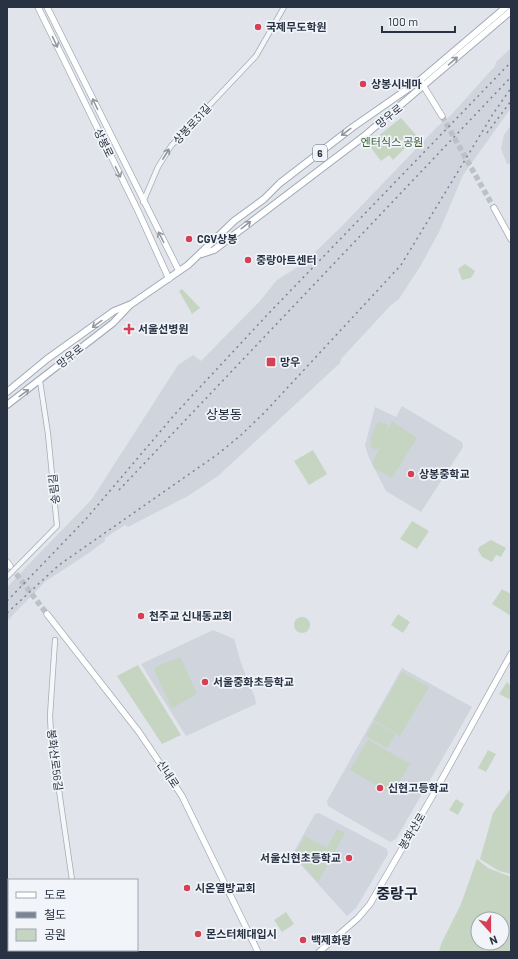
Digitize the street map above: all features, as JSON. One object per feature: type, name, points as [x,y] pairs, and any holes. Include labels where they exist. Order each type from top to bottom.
[{"type":"main road","name":"상봉로","points":[[38,7],[139,213],[169,279]]},
{"type":"main road","name":"상봉로","points":[[47,7],[143,202],[179,271]]},
{"type":"main road","name":"망우로","points":[[7,405],[40,381],[113,323],[130,305],[169,279],[202,254],[210,243],[234,221],[264,199],[280,183],[329,145],[419,81],[506,7]]},
{"type":"main road","name":"망우로","points":[[202,254],[214,250],[364,137],[511,11]]},
{"type":"main road","points":[[419,81],[424,86],[442,116]]},
{"type":"main road","points":[[139,213],[143,202]]},
{"type":"main road","points":[[494,208],[511,239]]},
{"type":"main road","name":"망우로","points":[[7,392],[35,368],[114,311],[130,305]]},
{"type":"main road","name":"신내로","points":[[47,614],[138,732],[182,796],[258,952]]},
{"type":"main road","name":"봉화산로","points":[[319,952],[358,918],[370,904],[437,788],[511,654]]},
{"type":"street","name":"상봉로31길","points":[[143,202],[158,167],[171,146],[256,56],[284,7]]},
{"type":"street","name":"송림길","points":[[7,577],[57,526],[48,434],[40,381]]},
{"type":"street","name":"봉화산로56길","points":[[55,640],[50,716],[51,734],[72,879]]},
{"type":"shaded area","points":[[511,48],[511,108],[463,175],[439,232],[421,265],[399,299],[391,305],[341,359],[340,363],[218,476],[188,496],[128,527],[125,525],[105,538],[105,541],[89,553],[46,581],[7,621],[7,587],[92,499],[178,365],[193,355],[201,361],[260,301],[277,280],[304,263],[342,226],[438,126],[451,115],[495,66],[496,62]]},
{"type":"shaded area","points":[[511,125],[511,163],[507,164],[501,149],[504,135]]},
{"type":"shaded area","name":"상봉중학교","points":[[402,406],[462,442],[463,447],[421,512],[386,491],[369,458],[365,445],[375,407],[396,417]]},
{"type":"shaded area","points":[[213,630],[234,639],[256,704],[186,736],[141,664]]},
{"type":"shaded area","points":[[402,668],[472,707],[396,839],[390,842],[328,806],[327,801]]},
{"type":"shaded area","points":[[319,813],[387,849],[388,854],[356,908],[347,916],[292,855],[315,814]]},
{"type":"green space","name":"엔터식스 공원","points":[[401,118],[417,136],[393,160],[389,155],[381,161],[368,144]]},
{"type":"green space","points":[[465,264],[475,271],[471,278],[462,280],[458,269]]},
{"type":"green space","points":[[182,289],[200,308],[192,314],[179,291]]},
{"type":"green space","points":[[378,421],[388,425],[385,435],[392,421],[417,438],[392,478],[374,468],[372,463],[381,445],[377,450],[370,447],[372,441],[370,440]]},
{"type":"green space","points":[[313,450],[327,474],[309,485],[294,461]]},
{"type":"green space","points":[[412,521],[429,531],[417,549],[400,539]]},
{"type":"green space","points":[[491,540],[506,548],[501,557],[496,555],[492,562],[482,557],[478,550],[479,547]]},
{"type":"green space","points":[[502,589],[511,594],[511,616],[492,604]]},
{"type":"green space","points":[[398,614],[410,622],[403,633],[391,625]]},
{"type":"green space","points":[[302,617],[308,619],[310,625],[308,631],[302,633],[296,631],[294,625],[296,619]]},
{"type":"green space","points":[[181,658],[197,694],[174,707],[171,707],[154,669],[155,667]]},
{"type":"green space","points":[[138,665],[181,735],[162,744],[117,676]]},
{"type":"green space","points":[[402,672],[429,687],[400,736],[374,720]]},
{"type":"green space","points":[[507,682],[511,686],[511,700],[499,694]]},
{"type":"green space","points":[[374,722],[396,734],[387,748],[366,736]]},
{"type":"green space","points":[[368,740],[410,764],[392,794],[350,770]]},
{"type":"green space","points":[[488,750],[496,754],[486,772],[478,768]]},
{"type":"green space","points":[[511,788],[511,874],[499,871],[480,859],[493,813]]},
{"type":"green space","points":[[456,799],[464,804],[458,815],[449,810]]},
{"type":"green space","points":[[337,829],[345,833],[318,882],[294,855],[305,836],[327,848]]},
{"type":"green space","points":[[477,859],[488,868],[511,877],[511,952],[439,952],[441,944],[461,904]]},
{"type":"green space","points":[[286,912],[294,924],[282,932],[274,920]]},
{"type":"tunnel","points":[[442,116],[494,208]]},
{"type":"tunnel","points":[[11,567],[47,614]]},
{"type":"railway","points":[[7,601],[86,519],[176,413],[269,313],[511,62]]},
{"type":"railway","points":[[119,490],[511,77]]},
{"type":"railway","points":[[7,613],[59,565],[218,454],[265,412],[401,265],[493,114],[511,88]]},
{"type":"railway","points":[[487,133],[511,101]]},
{"type":"place","name":"국제무도학원","points":[[258,27]]},
{"type":"place","name":"상봉시네마","points":[[363,84]]},
{"type":"place","name":"CGV상봉","points":[[189,239]]},
{"type":"place","name":"중랑아트센터","points":[[248,260]]},
{"type":"place","name":"서울선병원","points":[[129,329]]},
{"type":"place","name":"망우","points":[[271,362]]},
{"type":"place","name":"상봉중학교","points":[[411,474]]},
{"type":"place","name":"천주교 신내동교회","points":[[141,616]]},
{"type":"place","name":"서울중화초등학교","points":[[205,682]]},
{"type":"place","name":"신현고등학교","points":[[380,788]]},
{"type":"place","name":"서울신현초등학교","points":[[349,858]]},
{"type":"place","name":"시온열방교회","points":[[187,888]]},
{"type":"place","name":"몬스터체대입시","points":[[198,934]]},
{"type":"place","name":"백제화랑","points":[[303,940]]},
{"type":"district","name":"상봉동","points":[[224,414]]},
{"type":"district","name":"중랑구","points":[[397,894]]}]
